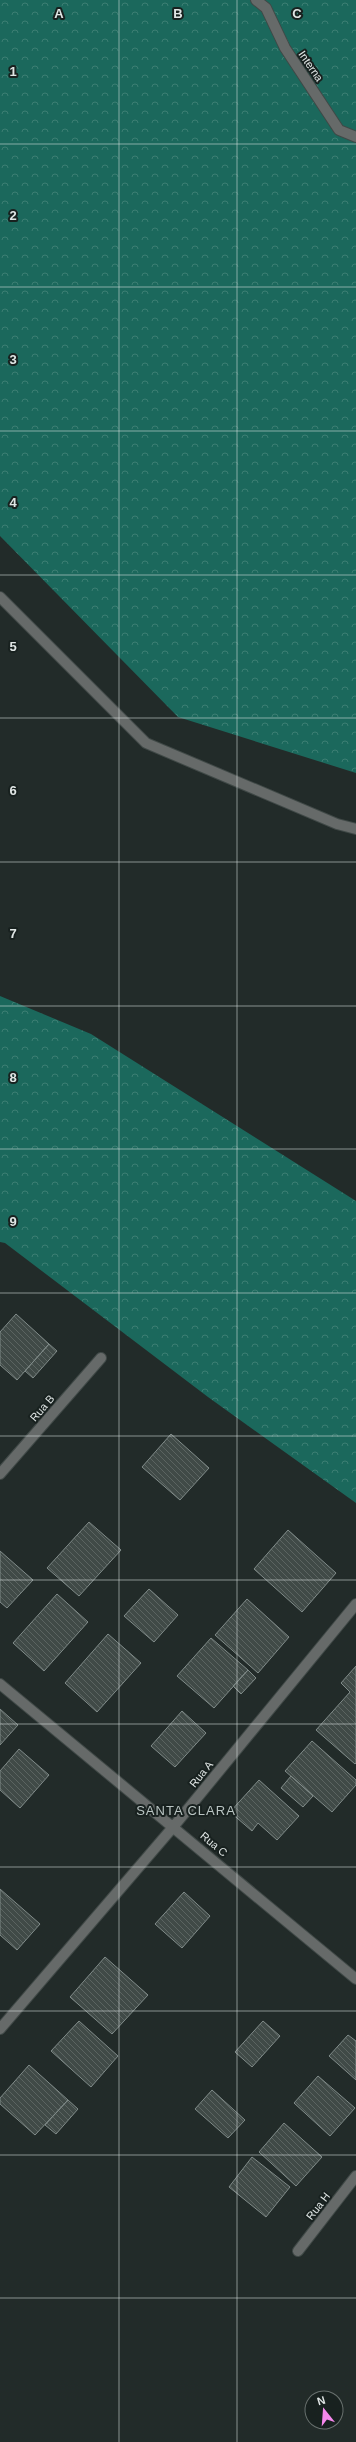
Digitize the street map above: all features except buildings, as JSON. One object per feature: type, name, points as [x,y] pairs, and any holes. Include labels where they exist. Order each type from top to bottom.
[{"type":"street","name":"Interna","points":[[256,0],[266,8],[285,48],[339,130],[356,137]]},
{"type":"street","points":[[0,597],[146,743],[337,824],[356,829]]},
{"type":"street","name":"Rua B","points":[[0,1474],[101,1358]]},
{"type":"street","name":"Rua A","points":[[0,2029],[174,1826],[356,1604]]},
{"type":"street","name":"Rua C","points":[[0,1684],[174,1826],[356,1979]]},
{"type":"street","name":"Rua H","points":[[298,2251],[356,2176]]},
{"type":"green space","points":[[0,0],[356,0],[356,773],[178,717],[0,536]]},
{"type":"green space","points":[[0,996],[91,1034],[356,1201],[356,1503],[208,1397],[5,1243],[0,1242]]},
{"type":"district","name":"SANTA CLARA","points":[[186,1810]]}]
